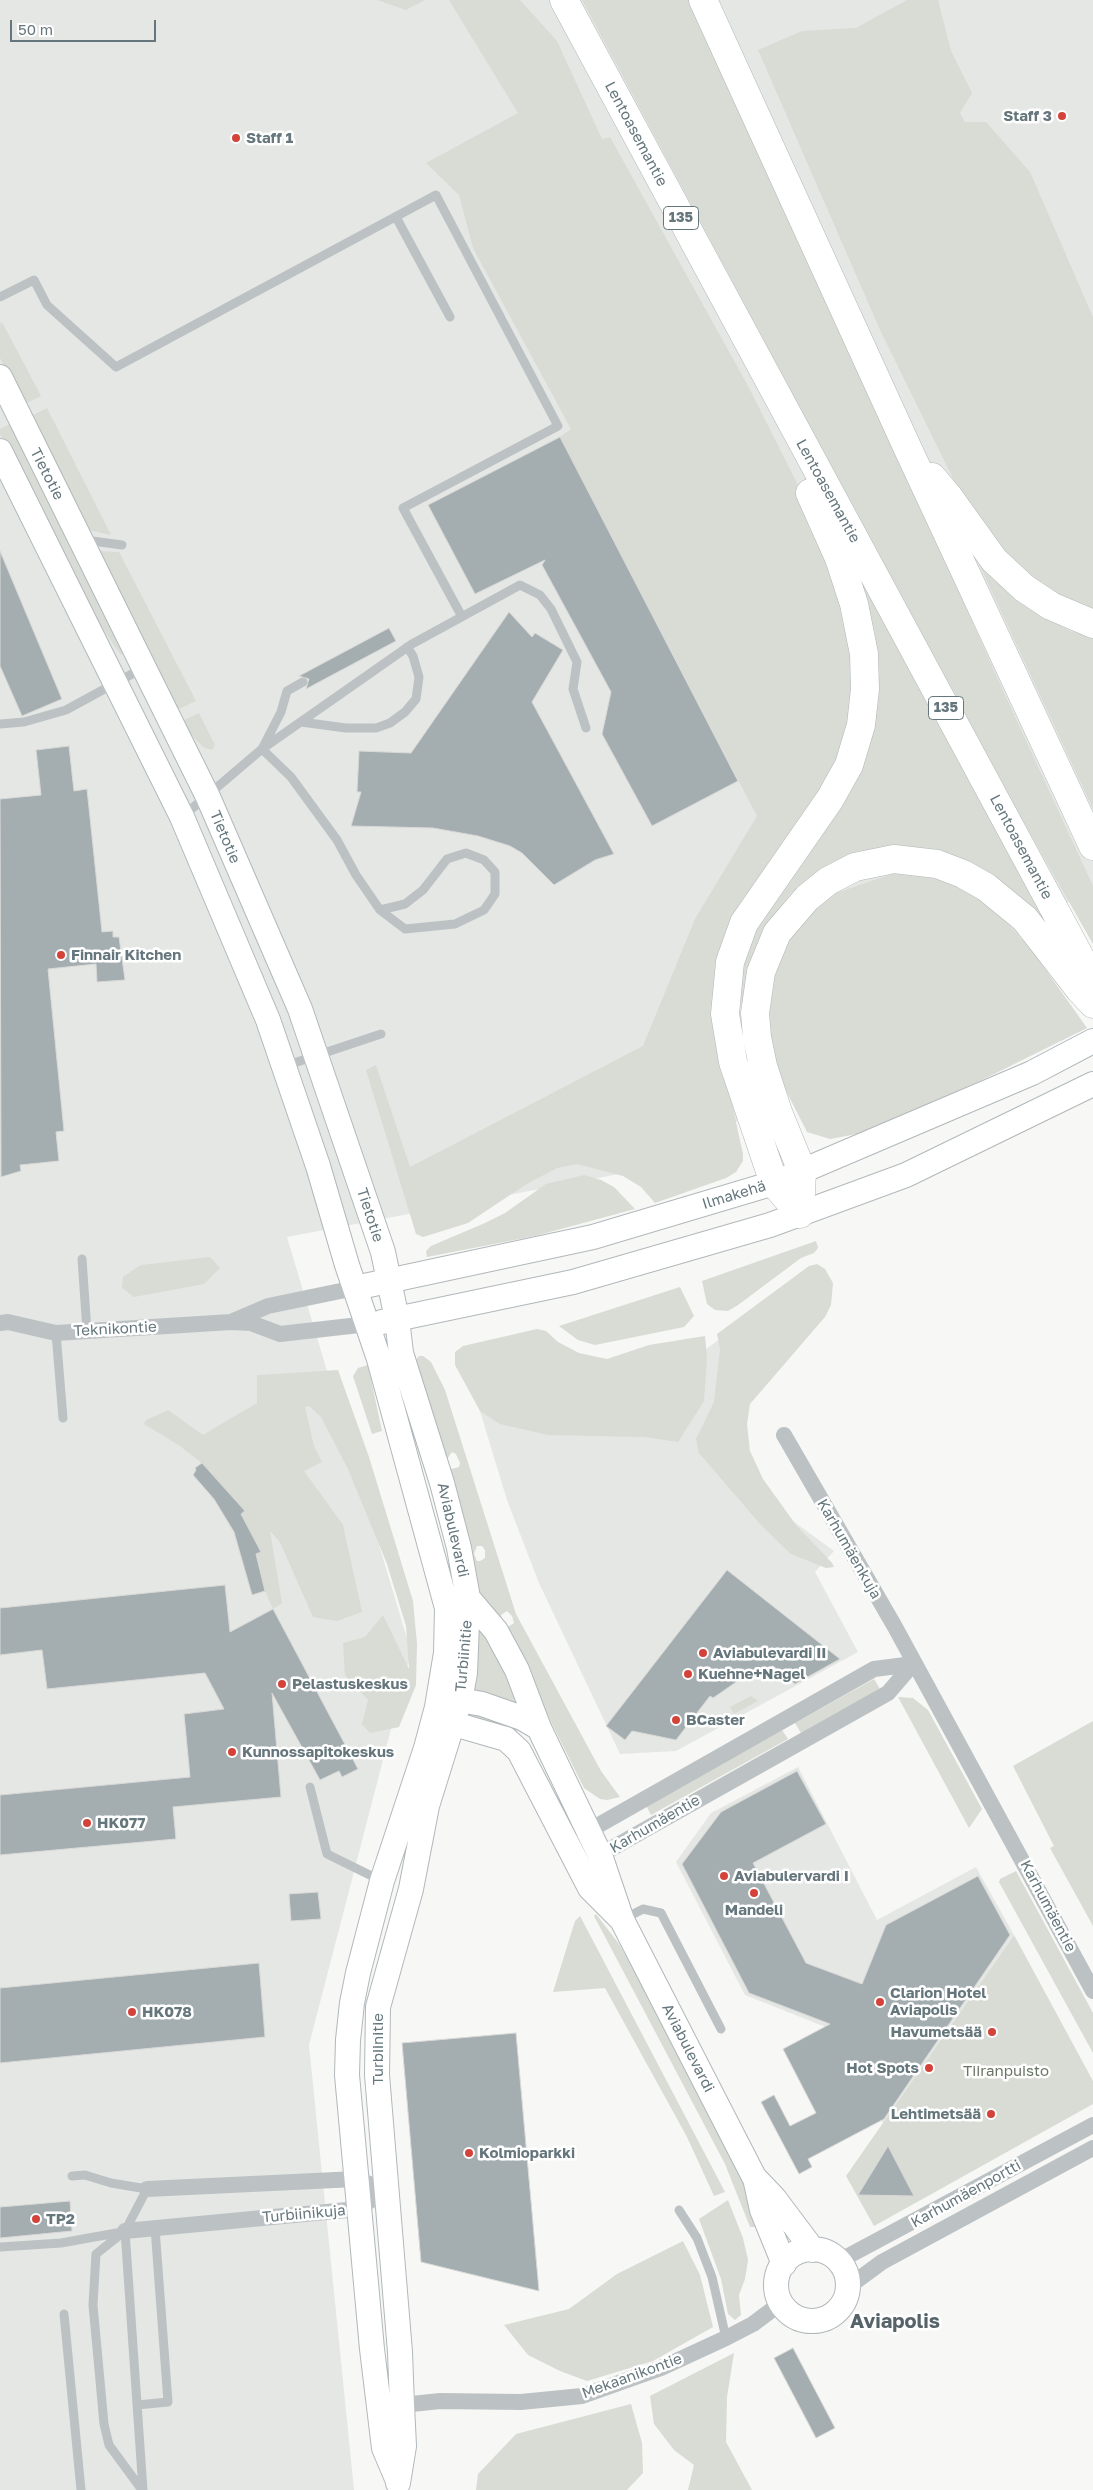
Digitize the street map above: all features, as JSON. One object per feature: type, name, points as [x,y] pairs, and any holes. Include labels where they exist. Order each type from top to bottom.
[{"type":"highway","name":"Lentoasemantie","points":[[564,0],[1093,980]]},
{"type":"highway","points":[[703,0],[908,449],[1093,846]]},
{"type":"highway","points":[[798,436],[808,489],[839,558],[854,604],[864,654],[865,689],[861,725],[849,765],[830,799],[744,922],[730,962],[725,1014],[733,1062],[774,1183],[800,1214]]},
{"type":"highway","points":[[908,449],[948,496],[994,560],[1024,588],[1051,606],[1093,624]]},
{"type":"highway","points":[[800,1214],[802,1171],[778,1112],[763,1066],[757,1037],[755,1013],[761,972],[778,933],[807,898],[828,881],[855,867],[894,859],[937,864],[963,874],[986,887],[1025,920],[1093,1004]]},
{"type":"street","name":"Tietotie","points":[[0,377],[208,797],[300,1009],[382,1252],[397,1319]]},
{"type":"street","name":"Tietotie","points":[[0,451],[182,817],[268,1020],[318,1166],[355,1288],[368,1324]]},
{"type":"street","name":"Ilmakehä","points":[[355,1288],[592,1237],[774,1183],[1032,1073],[1093,1040]]},
{"type":"street","points":[[368,1324],[573,1282],[800,1214],[906,1175],[1093,1084]]},
{"type":"street","name":"Teknikontie","points":[[231,1322],[268,1306],[355,1288]]},
{"type":"street","name":"Aviabulevardi","points":[[397,1319],[405,1367],[442,1483],[459,1548],[468,1598],[496,1631],[517,1670],[539,1728],[590,1830],[622,1920],[754,2177],[762,2210],[784,2264]]},
{"type":"street","name":"Teknikontie","points":[[0,1323],[8,1322],[56,1333],[231,1322],[251,1323],[280,1334],[368,1324]]},
{"type":"street","name":"Aviabulevardi","points":[[368,1324],[448,1608],[446,1653],[436,1706],[454,1724],[506,1739],[519,1751],[590,1888],[622,1920]]},
{"type":"street","name":"Karhumäenkuja","points":[[784,1435],[895,1627],[913,1664]]},
{"type":"street","name":"Turbiinitie","points":[[391,2407],[386,2190],[376,2075],[378,2007],[412,1890],[427,1806],[460,1700],[467,1655],[468,1598]]},
{"type":"street","name":"Karhumäentie","points":[[573,1854],[590,1830],[874,1670],[913,1664]]},
{"type":"street","name":"Karhumäentie","points":[[573,1854],[600,1855],[888,1693],[913,1664]]},
{"type":"street","name":"Karhumäentie","points":[[913,1664],[1023,1860],[1093,1991]]},
{"type":"street","points":[[436,1706],[460,1700],[482,1704],[522,1718],[539,1728]]},
{"type":"street","name":"Turbiinitie","points":[[399,2486],[404,2446],[391,2407],[358,2209],[347,2075],[351,2012],[358,1973],[382,1881],[426,1748],[436,1706]]},
{"type":"street","name":"Karhumäenportti","points":[[839,2261],[1093,2125]]},
{"type":"street","name":"Karhumäenportti","points":[[848,2287],[882,2262],[1093,2148]]},
{"type":"street","name":"Aviabulevardi","points":[[754,2177],[774,2198],[814,2250]]},
{"type":"street","name":"Turbiinikuja","points":[[147,2188],[356,2180],[386,2190]]},
{"type":"street","name":"Turbiinikuja","points":[[125,2231],[358,2209],[386,2190]]},
{"type":"street","points":[[814,2250],[827,2253],[839,2261],[847,2278],[848,2287],[845,2300],[837,2311],[826,2318],[813,2321],[803,2320],[794,2316],[781,2303],[778,2295],[777,2279],[784,2264],[792,2256],[802,2251],[814,2250]]},
{"type":"street","name":"Mekaanikontie","points":[[391,2407],[440,2401],[521,2402],[582,2396],[661,2368],[726,2338],[753,2324],[781,2303]]},
{"type":"lane","points":[[0,297],[34,280],[48,306],[116,367],[436,195],[558,426],[403,508],[461,615]]},
{"type":"lane","points":[[396,217],[450,317]]},
{"type":"lane","points":[[81,540],[122,545]]},
{"type":"lane","points":[[182,817],[208,797],[262,749],[407,648],[461,615],[520,585],[540,595],[551,609],[577,662],[573,689],[586,728]]},
{"type":"lane","points":[[301,722],[346,728],[376,728],[390,723],[405,712],[416,699],[419,677],[413,656],[407,648]]},
{"type":"lane","points":[[0,724],[24,722],[66,710],[144,668]]},
{"type":"lane","points":[[262,749],[282,712],[287,691],[303,682]]},
{"type":"lane","points":[[262,749],[291,777],[337,840],[356,875],[380,910],[405,929],[455,924],[484,910],[495,894],[495,872],[484,860],[466,853],[447,859],[423,890],[405,904],[380,910]]},
{"type":"lane","points":[[284,1066],[381,1034]]},
{"type":"lane","points":[[82,1259],[86,1331]]},
{"type":"lane","points":[[56,1333],[63,1418]]},
{"type":"lane","points":[[310,1787],[328,1854],[382,1881]]},
{"type":"lane","points":[[622,1920],[643,1910],[661,1913],[721,2029]]},
{"type":"lane","points":[[72,2176],[85,2175],[111,2183],[147,2188],[125,2231],[96,2254],[93,2304],[108,2445],[143,2490]]},
{"type":"lane","points":[[679,2210],[697,2238],[712,2277],[726,2338]]},
{"type":"lane","points":[[137,2405],[168,2402],[155,2228]]},
{"type":"lane","points":[[0,2247],[61,2242],[125,2231]]},
{"type":"lane","points":[[125,2231],[143,2490]]},
{"type":"lane","points":[[64,2314],[81,2490]]},
{"type":"shaded area","points":[[0,0],[1093,0],[1093,886],[672,1164],[287,1237],[411,1652],[309,2045],[354,2490],[0,2490]]},
{"type":"shaded area","points":[[814,1271],[734,1421],[775,1508],[834,1551],[815,1572],[858,1652],[676,1751],[620,1754],[539,1583],[507,1500],[469,1375],[699,1354]]},
{"type":"shaded area","points":[[798,1767],[877,1920],[976,1867],[1014,1935],[883,2123],[833,2030],[745,1995],[676,1862],[711,1813]]},
{"type":"green space","points":[[377,0],[425,0],[406,10]]},
{"type":"green space","points":[[449,0],[520,0],[557,41],[602,139],[610,137],[748,386],[820,529],[845,607],[856,691],[843,749],[831,777],[731,923],[715,976],[713,1018],[743,1154],[743,1161],[736,1172],[726,1178],[655,1203],[641,1187],[623,1176],[577,1164],[557,1168],[525,1185],[468,1223],[423,1237],[416,1234],[366,1070],[376,1065],[410,1167],[643,1046],[695,919],[757,816],[560,437],[571,429],[473,248],[459,195],[426,163],[518,113]]},
{"type":"green space","points":[[582,0],[691,0],[822,285],[1005,695],[1093,886],[1093,944],[986,756]]},
{"type":"green space","points":[[907,0],[938,0],[951,51],[972,93],[960,113],[965,122],[986,122],[1030,172],[1093,317],[1093,613],[1064,603],[1000,555],[970,513],[881,332],[758,50],[802,31],[856,28]]},
{"type":"green space","points":[[2,322],[41,396],[23,405],[0,358],[0,324]]},
{"type":"green space","points":[[47,408],[111,535],[89,530],[29,417]]},
{"type":"green space","points":[[12,423],[126,647],[121,655],[89,609],[0,434],[0,429]]},
{"type":"green space","points":[[971,547],[1001,584],[1034,611],[1070,631],[1093,637],[1093,809]]},
{"type":"green space","points":[[98,551],[119,552],[196,701],[177,710]]},
{"type":"green space","points":[[856,563],[1054,939],[894,848],[858,851],[818,872],[791,893],[778,910],[760,944],[748,1003],[739,1002],[739,971],[756,924],[815,840],[876,651],[875,635]]},
{"type":"green space","points":[[199,713],[215,745],[212,750],[203,747],[188,731],[184,720]]},
{"type":"green space","points":[[892,874],[916,874],[956,883],[1000,915],[1031,949],[1087,1028],[980,1081],[862,1133],[830,1139],[807,1132],[776,1071],[764,1016],[773,968],[795,928],[827,896]]},
{"type":"green space","points":[[584,1175],[601,1180],[614,1187],[635,1209],[535,1236],[427,1257],[426,1251],[431,1246],[505,1213],[546,1184]]},
{"type":"green space","points":[[816,1241],[818,1248],[814,1253],[801,1258],[728,1311],[715,1310],[707,1304],[702,1281]]},
{"type":"green space","points":[[210,1257],[220,1268],[204,1284],[134,1297],[122,1288],[123,1277],[141,1265]]},
{"type":"green space","points":[[817,1264],[825,1269],[833,1283],[831,1305],[825,1317],[750,1404],[747,1424],[750,1451],[763,1479],[796,1525],[834,1567],[826,1568],[791,1554],[761,1525],[699,1453],[696,1439],[714,1402],[720,1349],[717,1334],[809,1266]]},
{"type":"green space","points":[[680,1287],[694,1316],[684,1327],[595,1345],[578,1340],[559,1326]]},
{"type":"green space","points":[[537,1329],[546,1331],[558,1342],[579,1353],[607,1359],[649,1345],[705,1336],[707,1357],[704,1401],[678,1442],[644,1437],[548,1435],[500,1424],[480,1411],[455,1365],[455,1352],[463,1346]]},
{"type":"green space","points":[[419,1356],[423,1356],[431,1362],[445,1390],[516,1614],[601,1771],[620,1797],[607,1800],[600,1799],[584,1788],[515,1650],[478,1595],[415,1361]],"holes":[[[452,1452],[456,1454],[460,1463],[459,1467],[452,1469],[448,1465],[447,1459]],[[477,1546],[482,1546],[485,1550],[485,1558],[480,1561],[477,1561],[474,1554]],[[507,1611],[512,1616],[514,1623],[508,1627],[502,1620],[501,1615]]]},
{"type":"green space","points":[[368,1365],[382,1431],[372,1434],[353,1376],[358,1368]]},
{"type":"green space","points":[[338,1370],[369,1457],[413,1601],[417,1644],[416,1685],[399,1727],[370,1733],[362,1724],[368,1700],[345,1675],[343,1643],[365,1637],[383,1615],[409,1669],[406,1626],[387,1564],[348,1469],[321,1417],[309,1406],[305,1407],[314,1446],[322,1462],[304,1471],[343,1525],[362,1612],[337,1621],[313,1617],[280,1542],[270,1531],[282,1603],[273,1609],[255,1568],[260,1567],[249,1529],[228,1493],[203,1464],[180,1446],[144,1424],[146,1420],[168,1410],[203,1435],[257,1403],[257,1375]]},
{"type":"green space","points":[[477,1627],[492,1641],[521,1705],[472,1693]]},
{"type":"green space","points":[[874,1679],[880,1689],[801,1733],[795,1723]]},
{"type":"green space","points":[[751,1696],[758,1701],[734,1714],[730,1707]]},
{"type":"green space","points":[[898,1697],[913,1698],[928,1710],[982,1809],[969,1828]]},
{"type":"green space","points":[[474,1713],[520,1728],[516,1732],[472,1718]]},
{"type":"green space","points":[[1093,1721],[1093,1926],[1050,1848],[1054,1846],[1013,1766]]},
{"type":"green space","points":[[782,1730],[788,1739],[651,1815],[646,1805]]},
{"type":"green space","points":[[1016,1871],[1093,2013],[1093,2053],[999,1882],[1000,1879]]},
{"type":"green space","points":[[596,1914],[619,1944],[634,1970],[743,2180],[760,2227],[750,2227],[725,2164],[594,1916]]},
{"type":"green space","points":[[580,1916],[725,2192],[714,2196],[687,2137],[605,1988],[553,1992],[575,1921]]},
{"type":"green space","name":"Tiiranpuisto","points":[[1014,1935],[1093,2081],[1093,2104],[874,2226],[846,2176]]},
{"type":"green space","points":[[728,2200],[743,2238],[748,2260],[745,2279],[739,2295],[741,2315],[735,2320],[728,2314],[721,2279],[699,2219]]},
{"type":"green space","points":[[683,2241],[700,2275],[713,2327],[653,2361],[587,2381],[560,2371],[528,2355],[504,2325],[569,2309],[617,2274]]},
{"type":"green space","points":[[734,2353],[727,2397],[726,2442],[752,2490],[688,2490],[694,2465],[674,2450],[654,2424],[650,2396]]},
{"type":"green space","points":[[631,2404],[642,2443],[643,2473],[627,2490],[476,2490],[478,2474],[516,2434]]},
{"type":"building","points":[[560,437],[738,781],[652,826],[602,734],[611,692],[542,565],[545,560],[475,594],[428,505]]},
{"type":"building","points":[[0,551],[62,699],[22,716],[0,666]]},
{"type":"building","points":[[509,612],[532,637],[535,633],[563,650],[532,702],[614,854],[595,860],[554,885],[522,853],[510,846],[478,836],[433,828],[351,826],[361,792],[357,792],[359,751],[411,753]]},
{"type":"building","points":[[389,628],[396,641],[306,689],[309,679],[299,676]]},
{"type":"building","name":"Finnair Kitchen","points":[[69,746],[74,791],[87,789],[102,932],[113,931],[113,937],[119,937],[125,980],[97,982],[96,964],[48,969],[64,1131],[56,1132],[59,1161],[20,1165],[21,1171],[1,1177],[0,799],[41,795],[36,750]]},
{"type":"building","points":[[202,1463],[245,1511],[241,1514],[261,1552],[256,1554],[265,1591],[252,1595],[234,1532],[214,1499],[193,1475],[196,1470],[195,1468]]},
{"type":"building","name":"Aviabulevardi II","points":[[727,1570],[840,1659],[795,1684],[773,1666],[742,1678],[713,1698],[710,1696],[676,1740],[632,1731],[625,1740],[606,1726]]},
{"type":"building","points":[[225,1585],[230,1632],[273,1609],[358,1769],[342,1777],[339,1771],[320,1780],[272,1693],[281,1797],[173,1807],[176,1839],[0,1855],[0,1795],[190,1777],[184,1714],[224,1709],[205,1673],[47,1689],[42,1650],[0,1655],[0,1608]]},
{"type":"building","points":[[797,1771],[826,1824],[753,1863],[806,1963],[862,1984],[886,1925],[978,1876],[1010,1935],[884,2119],[808,2159],[812,2167],[799,2174],[761,2102],[774,2095],[790,2126],[816,2113],[783,2049],[830,2024],[749,1993],[682,1864],[721,1812]]},
{"type":"building","points":[[318,1892],[321,1919],[291,1921],[289,1894]]},
{"type":"building","name":"HK078","points":[[259,1963],[265,2037],[0,2063],[0,1988]]},
{"type":"building","name":"Kolmioparkki","points":[[516,2033],[539,2291],[421,2262],[402,2043]]},
{"type":"building","points":[[888,2146],[914,2196],[858,2195]]},
{"type":"building","name":"TP2","points":[[70,2201],[72,2231],[0,2238],[0,2207]]},
{"type":"building","points":[[793,2348],[835,2428],[816,2438],[774,2358]]},
{"type":"place","name":"Staff 3","points":[[1062,116]]},
{"type":"place","name":"Staff 1","points":[[236,138]]},
{"type":"place","name":"Finnair Kitchen","points":[[61,955]]},
{"type":"place","name":"Aviabulevardi II","points":[[703,1653]]},
{"type":"place","name":"Kuehne+Nagel","points":[[688,1674]]},
{"type":"place","name":"Pelastuskeskus","points":[[282,1684]]},
{"type":"place","name":"BCaster","points":[[676,1720]]},
{"type":"place","name":"Kunnossapitokeskus","points":[[232,1752]]},
{"type":"place","name":"HK077","points":[[87,1823]]},
{"type":"place","name":"Aviabulervardi I","points":[[724,1876]]},
{"type":"place","name":"Mandeli","points":[[754,1893]]},
{"type":"place","name":"Clarion Hotel Aviapolis","points":[[880,2002]]},
{"type":"place","name":"HK078","points":[[132,2012]]},
{"type":"place","name":"Havumetsää","points":[[992,2032]]},
{"type":"place","name":"Hot Spots","points":[[929,2068]]},
{"type":"place","name":"Lehtimetsää","points":[[991,2114]]},
{"type":"place","name":"Kolmioparkki","points":[[469,2153]]},
{"type":"place","name":"TP2","points":[[36,2219]]},
{"type":"district","name":"Aviapolis","points":[[895,2322]]}]
